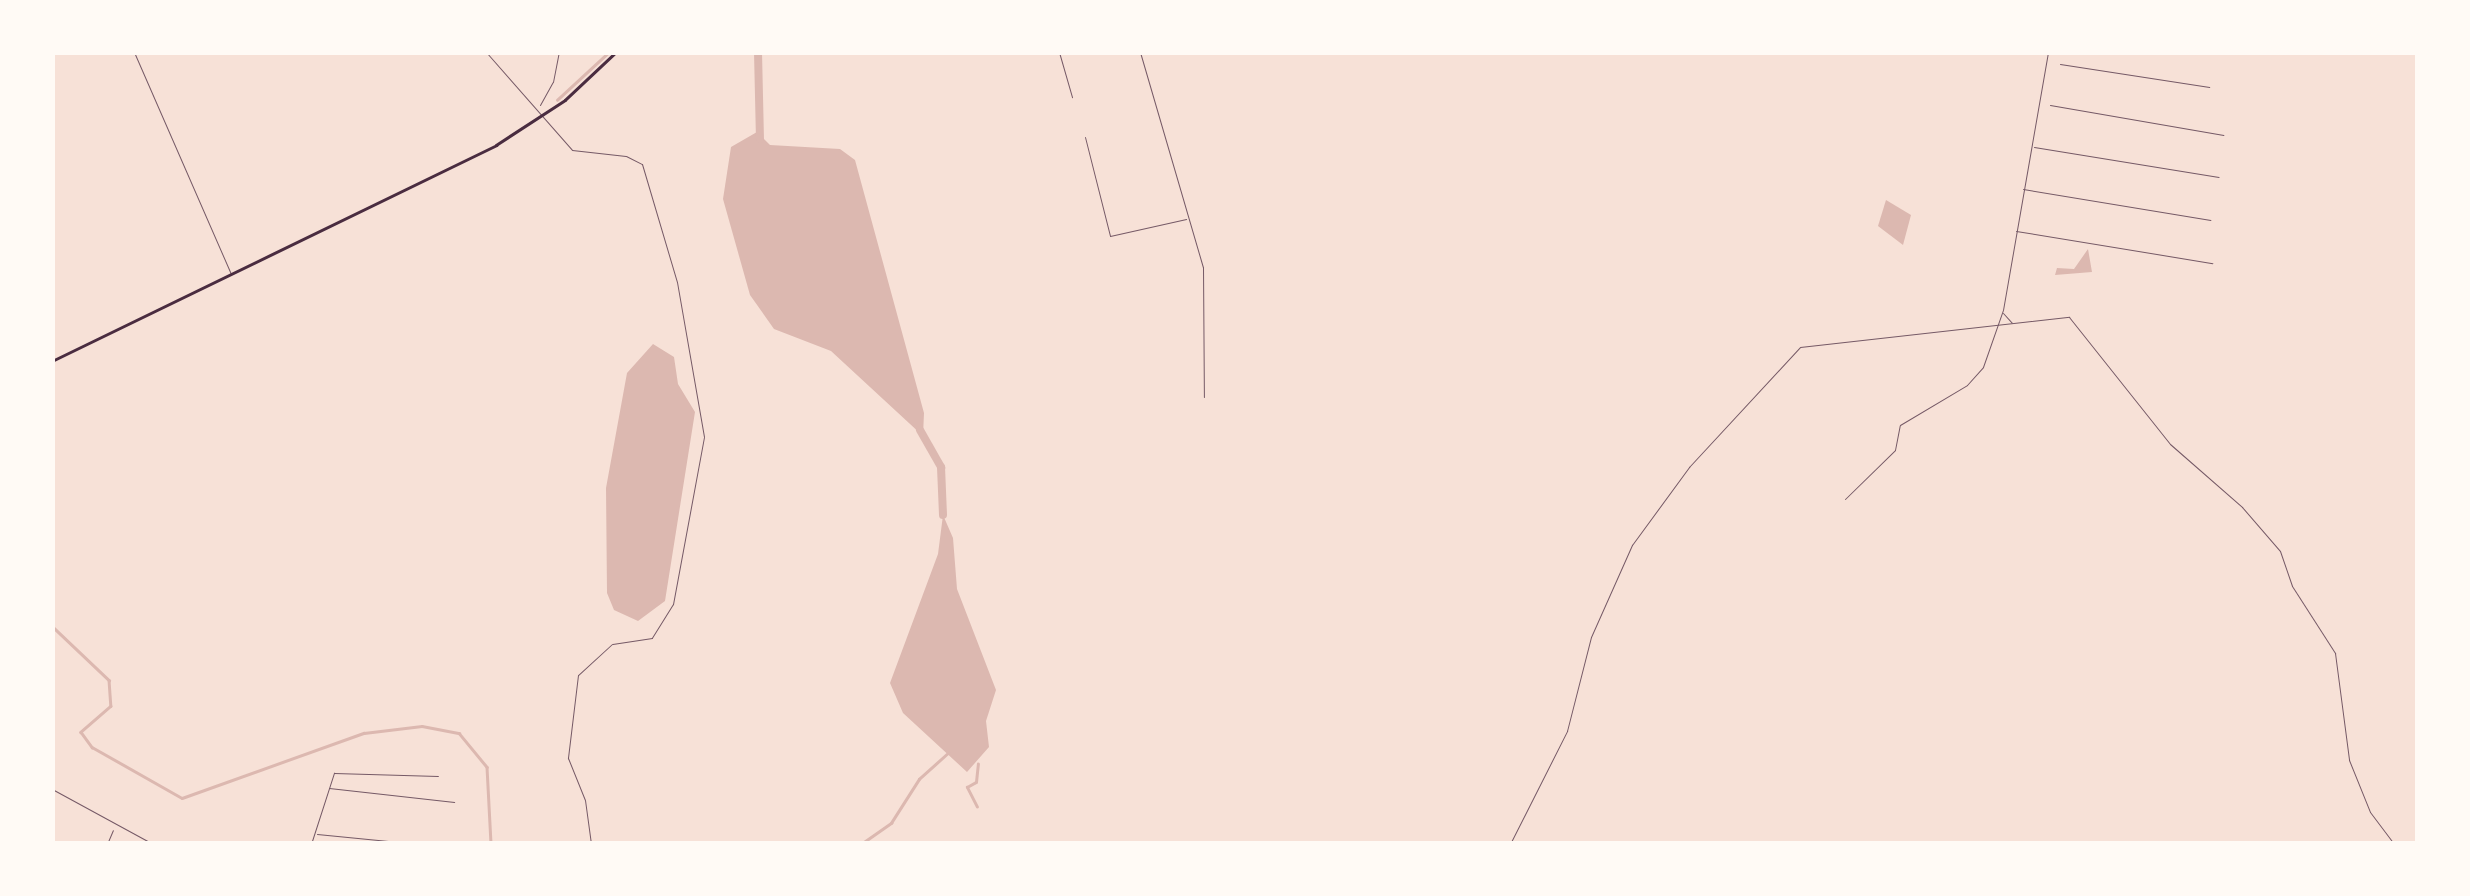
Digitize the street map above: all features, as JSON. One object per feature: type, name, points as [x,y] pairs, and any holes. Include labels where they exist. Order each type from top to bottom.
[{"type":"main road","points":[[52,361],[545,115],[616,52]]},
{"type":"street","points":[[134,52],[231,274]]},
{"type":"street","points":[[486,52],[539,106],[572,150],[626,156],[642,164],[678,282],[704,437],[673,604],[652,638],[612,644],[578,675],[568,758],[585,800],[592,844]]},
{"type":"street","points":[[539,106],[553,82],[559,52]]},
{"type":"street","points":[[1059,52],[1072,97]]},
{"type":"street","points":[[1140,52],[1202,267],[1204,396]]},
{"type":"street","points":[[1845,499],[1894,450],[1900,425],[1967,386],[1983,367],[2002,310],[2048,52]]},
{"type":"street","points":[[2060,64],[2209,88]]},
{"type":"street","points":[[2050,105],[2223,135]]},
{"type":"street","points":[[1084,136],[1110,236],[1188,219]]},
{"type":"street","points":[[2031,146],[2218,177]]},
{"type":"street","points":[[2023,189],[2210,220]]},
{"type":"street","points":[[2016,231],[2212,264]]},
{"type":"street","points":[[2002,310],[2015,324]]},
{"type":"street","points":[[1510,844],[1568,730],[1591,637],[1632,545],[1690,467],[1800,347],[1902,340],[1969,324],[1998,327],[2077,320],[2170,444],[2242,506],[2280,551],[2292,586],[2335,653],[2350,760],[2370,812],[2394,844]]},
{"type":"street","points":[[312,844],[334,772],[438,776]]},
{"type":"street","points":[[326,788],[454,802]]},
{"type":"street","points":[[52,789],[114,827],[153,844]]},
{"type":"street","points":[[107,844],[114,827]]},
{"type":"street","points":[[314,835],[419,844]]},
{"type":"shaded area","points":[[757,132],[770,145],[840,149],[855,160],[924,413],[923,436],[831,351],[774,329],[750,295],[723,199],[731,147]]},
{"type":"shaded area","points":[[1886,200],[1911,215],[1903,245],[1878,226]]},
{"type":"shaded area","points":[[2088,249],[2092,272],[2055,275],[2057,268],[2074,269]]},
{"type":"shaded area","points":[[653,344],[674,357],[678,384],[695,412],[665,601],[638,621],[614,610],[607,593],[606,488],[627,373]]},
{"type":"shaded area","points":[[943,515],[953,538],[957,589],[996,690],[986,721],[989,747],[967,772],[903,713],[890,683],[938,554]]},
{"type":"waterway","points":[[557,100],[609,52]]},
{"type":"waterway","points":[[758,52],[760,139]]},
{"type":"waterway","points":[[920,430],[941,467],[943,515]]},
{"type":"waterway","points":[[52,626],[109,680],[111,706],[81,732],[92,747],[182,798],[364,733],[422,726],[459,733],[487,767],[491,844]]},
{"type":"waterway","points":[[861,844],[891,823],[919,779],[948,753]]},
{"type":"waterway","points":[[977,807],[967,787],[976,782],[978,764]]}]
